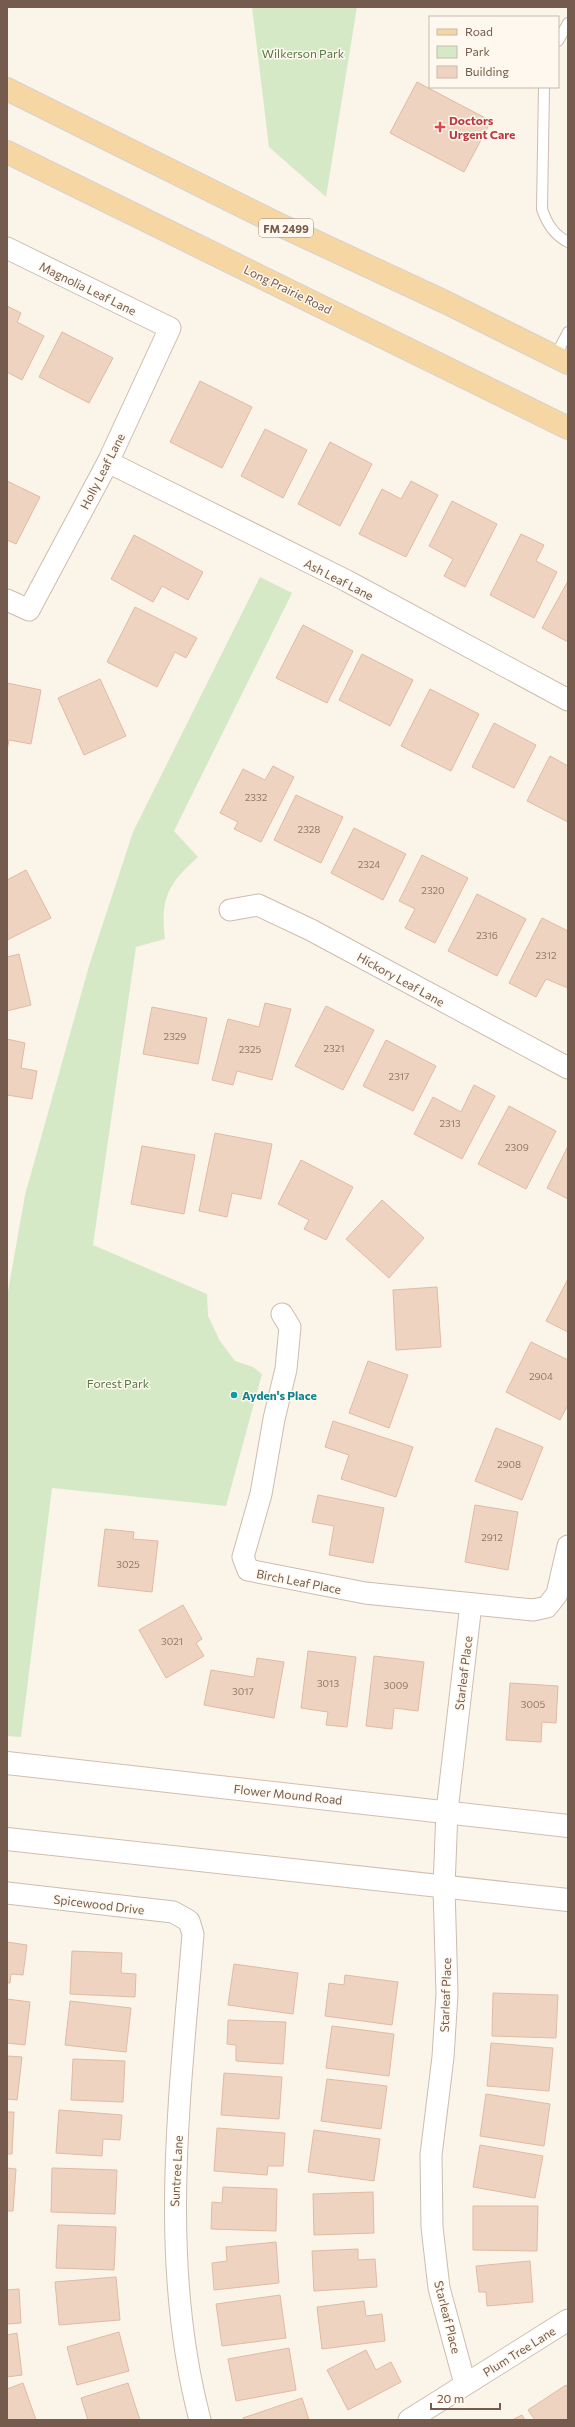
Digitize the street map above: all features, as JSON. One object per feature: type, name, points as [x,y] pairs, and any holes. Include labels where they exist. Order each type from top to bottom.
[{"type":"main road","name":"FM 2499","points":[[7,89],[282,226],[562,360]]},
{"type":"main road","name":"Long Prairie Road","points":[[7,152],[568,428]]},
{"type":"main road","name":"Flower Mound Road","points":[[7,1763],[447,1811],[568,1826]]},
{"type":"main road","points":[[7,1840],[568,1900]]},
{"type":"street","name":"Magnolia Leaf Lane","points":[[7,248],[170,328]]},
{"type":"street","name":"Holly Leaf Lane","points":[[7,600],[29,610],[108,462],[170,328]]},
{"type":"street","name":"Ash Leaf Lane","points":[[108,462],[347,581],[568,700]]},
{"type":"street","name":"Hickory Leaf Lane","points":[[230,910],[258,905],[311,930],[568,1068]]},
{"type":"street","name":"Birch Leaf Place","points":[[282,1314],[290,1327],[286,1369],[274,1419],[261,1494],[243,1557],[248,1570],[259,1574],[365,1593],[532,1610],[547,1607],[557,1594],[568,1546]]},
{"type":"street","name":"Starleaf Place","points":[[465,2384],[439,2288],[432,2227],[431,2155],[443,2057],[447,1994],[444,1887],[447,1811],[471,1604]]},
{"type":"street","name":"Spicewood Drive","points":[[7,1893],[173,1912],[189,1921]]},
{"type":"street","name":"Suntree Lane","points":[[189,1921],[193,1934],[175,2161],[174,2219],[184,2340],[192,2388],[200,2420]]},
{"type":"street","name":"Plum Tree Lane","points":[[409,2420],[568,2320]]},
{"type":"lane","points":[[559,39],[568,23]]},
{"type":"lane","points":[[544,88],[542,209],[546,222],[558,237],[568,242]]},
{"type":"lane","points":[[562,360],[568,332]]},
{"type":"green space","name":"Wilkerson Park","points":[[252,7],[357,7],[326,197],[269,147]]},
{"type":"green space","name":"Forest Park","points":[[260,577],[292,593],[174,831],[198,857],[179,875],[168,893],[164,913],[165,939],[136,947],[93,1245],[207,1294],[208,1316],[220,1341],[235,1361],[253,1367],[262,1374],[226,1506],[52,1488],[21,1737],[7,1736],[7,1297],[25,1195],[89,966],[133,832]]},
{"type":"building","name":"Doctors Urgent Care","points":[[417,82],[491,121],[464,172],[390,133]]},
{"type":"building","points":[[7,306],[21,313],[17,322],[44,336],[22,380],[7,372]]},
{"type":"building","points":[[62,332],[113,358],[89,403],[39,377]]},
{"type":"building","points":[[200,381],[252,407],[222,468],[170,442]]},
{"type":"building","points":[[265,429],[307,450],[283,498],[241,476]]},
{"type":"building","points":[[330,442],[372,464],[340,526],[298,504]]},
{"type":"building","points":[[7,481],[40,497],[16,544],[7,540]]},
{"type":"building","points":[[411,481],[438,495],[406,557],[359,534],[382,489],[401,499]]},
{"type":"building","points":[[452,501],[497,524],[465,587],[444,576],[453,559],[429,546]]},
{"type":"building","points":[[521,534],[544,545],[536,561],[557,572],[534,618],[490,595]]},
{"type":"building","points":[[134,535],[203,572],[188,600],[162,586],[153,602],[111,579]]},
{"type":"building","points":[[568,581],[568,642],[542,628]]},
{"type":"building","points":[[135,607],[197,638],[186,658],[175,652],[157,687],[107,662]]},
{"type":"building","points":[[303,625],[353,651],[327,703],[276,678]]},
{"type":"building","points":[[362,654],[413,680],[390,726],[339,700]]},
{"type":"building","points":[[100,679],[126,736],[84,755],[58,698]]},
{"type":"building","points":[[7,683],[41,690],[31,744],[9,740],[7,750]]},
{"type":"building","points":[[430,689],[479,714],[451,771],[401,746]]},
{"type":"building","points":[[494,723],[536,745],[514,788],[472,767]]},
{"type":"building","points":[[550,756],[568,766],[568,822],[527,801]]},
{"type":"building","points":[[273,766],[294,777],[261,842],[234,829],[238,822],[220,813],[243,769],[265,780]]},
{"type":"building","points":[[296,795],[343,817],[321,863],[274,840]]},
{"type":"building","points":[[354,828],[406,854],[383,900],[331,873]]},
{"type":"building","points":[[422,855],[468,878],[435,943],[405,928],[415,909],[399,901]]},
{"type":"building","points":[[26,870],[51,918],[7,940],[7,880]]},
{"type":"building","points":[[477,894],[526,919],[497,976],[448,951]]},
{"type":"building","points":[[542,918],[568,931],[568,988],[546,979],[536,997],[509,983]]},
{"type":"building","points":[[19,954],[31,1005],[7,1011],[7,957]]},
{"type":"building","points":[[265,1003],[291,1009],[272,1080],[237,1071],[233,1085],[212,1080],[228,1019],[259,1027]]},
{"type":"building","points":[[326,1006],[374,1030],[343,1090],[295,1066]]},
{"type":"building","points":[[152,1007],[207,1018],[198,1064],[143,1054]]},
{"type":"building","points":[[7,1039],[25,1043],[21,1068],[37,1071],[32,1099],[7,1095]]},
{"type":"building","points":[[386,1040],[436,1066],[413,1111],[363,1086]]},
{"type":"building","points":[[474,1085],[495,1096],[462,1159],[414,1134],[433,1097],[461,1112]]},
{"type":"building","points":[[509,1106],[556,1131],[526,1189],[478,1164]]},
{"type":"building","points":[[215,1133],[272,1144],[261,1199],[232,1193],[227,1217],[199,1211]]},
{"type":"building","points":[[142,1146],[195,1155],[184,1214],[131,1204]]},
{"type":"building","points":[[568,1146],[568,1199],[547,1188]]},
{"type":"building","points":[[301,1160],[353,1187],[326,1240],[304,1229],[309,1220],[278,1204]]},
{"type":"building","points":[[382,1200],[424,1238],[389,1278],[346,1239]]},
{"type":"building","points":[[568,1279],[568,1332],[546,1321]]},
{"type":"building","points":[[437,1287],[441,1347],[396,1350],[393,1290]]},
{"type":"building","points":[[531,1342],[568,1360],[568,1405],[560,1420],[506,1392]]},
{"type":"building","points":[[368,1361],[408,1375],[389,1428],[349,1413]]},
{"type":"building","points":[[333,1421],[413,1447],[396,1497],[341,1479],[349,1455],[325,1447]]},
{"type":"building","points":[[496,1428],[543,1447],[522,1500],[475,1481]]},
{"type":"building","points":[[318,1495],[384,1508],[373,1563],[329,1555],[334,1526],[312,1522]]},
{"type":"building","points":[[475,1505],[518,1512],[508,1570],[465,1562]]},
{"type":"building","points":[[105,1529],[134,1532],[133,1539],[158,1541],[152,1592],[98,1586]]},
{"type":"building","points":[[183,1605],[202,1639],[196,1643],[204,1656],[166,1678],[139,1630]]},
{"type":"building","points":[[308,1651],[356,1657],[347,1727],[326,1725],[328,1712],[301,1708]]},
{"type":"building","points":[[374,1656],[424,1662],[418,1711],[394,1708],[392,1729],[366,1726]]},
{"type":"building","points":[[257,1658],[284,1662],[274,1718],[204,1705],[211,1670],[254,1677]]},
{"type":"building","points":[[510,1683],[558,1686],[556,1723],[542,1722],[541,1742],[506,1740]]},
{"type":"building","points":[[7,1942],[27,1945],[23,1975],[11,1974],[10,1983],[7,1983]]},
{"type":"building","points":[[72,1951],[122,1953],[121,1973],[136,1974],[135,1997],[70,1994]]},
{"type":"building","points":[[234,1964],[298,1973],[293,2014],[228,2005]]},
{"type":"building","points":[[345,1975],[398,1982],[392,2025],[325,2016],[329,1983],[344,1985]]},
{"type":"building","points":[[493,1993],[558,1995],[556,2038],[492,2036]]},
{"type":"building","points":[[7,1999],[30,2002],[25,2045],[7,2043]]},
{"type":"building","points":[[70,2001],[131,2008],[126,2052],[65,2045]]},
{"type":"building","points":[[228,2020],[286,2022],[283,2064],[236,2061],[236,2045],[227,2044]]},
{"type":"building","points":[[332,2026],[394,2034],[389,2076],[326,2068]]},
{"type":"building","points":[[491,2043],[553,2048],[549,2091],[487,2086]]},
{"type":"building","points":[[7,2056],[22,2057],[17,2100],[7,2099]]},
{"type":"building","points":[[73,2059],[125,2061],[123,2102],[71,2100]]},
{"type":"building","points":[[224,2073],[282,2077],[279,2119],[221,2115]]},
{"type":"building","points":[[327,2079],[387,2086],[381,2129],[321,2121]]},
{"type":"building","points":[[486,2094],[550,2104],[544,2146],[480,2136]]},
{"type":"building","points":[[59,2110],[122,2115],[120,2140],[103,2139],[102,2156],[56,2153]]},
{"type":"building","points":[[7,2112],[14,2112],[12,2154],[7,2154]]},
{"type":"building","points":[[217,2128],[285,2133],[283,2166],[268,2166],[267,2175],[214,2171]]},
{"type":"building","points":[[314,2130],[380,2139],[374,2181],[308,2172]]},
{"type":"building","points":[[480,2145],[543,2156],[535,2198],[473,2187]]},
{"type":"building","points":[[7,2168],[16,2169],[13,2211],[7,2211]]},
{"type":"building","points":[[52,2168],[117,2170],[115,2214],[51,2212]]},
{"type":"building","points":[[223,2187],[277,2189],[276,2231],[211,2229],[212,2202],[222,2203]]},
{"type":"building","points":[[373,2192],[374,2233],[314,2235],[313,2194]]},
{"type":"building","points":[[473,2206],[538,2206],[537,2251],[473,2250]]},
{"type":"building","points":[[58,2225],[116,2227],[114,2270],[56,2268]]},
{"type":"building","points":[[276,2242],[279,2283],[214,2290],[212,2263],[227,2261],[226,2247]]},
{"type":"building","points":[[358,2249],[358,2260],[375,2259],[377,2287],[314,2291],[312,2251]]},
{"type":"building","points":[[530,2261],[533,2302],[487,2306],[486,2292],[479,2292],[476,2266]]},
{"type":"building","points":[[116,2277],[120,2320],[59,2325],[55,2282]]},
{"type":"building","points":[[19,2289],[21,2323],[7,2324],[7,2290]]},
{"type":"building","points":[[280,2295],[286,2338],[222,2346],[216,2304]]},
{"type":"building","points":[[364,2301],[366,2316],[382,2314],[385,2341],[322,2349],[317,2307]]},
{"type":"building","points":[[119,2332],[129,2371],[77,2385],[67,2347]]},
{"type":"building","points":[[17,2333],[22,2375],[7,2377],[7,2335]]},
{"type":"building","points":[[289,2348],[296,2390],[236,2401],[228,2359]]},
{"type":"building","points":[[366,2350],[376,2370],[391,2362],[401,2382],[348,2410],[327,2370]]},
{"type":"building","points":[[23,2383],[36,2420],[7,2420],[7,2389]]},
{"type":"building","points":[[128,2383],[140,2420],[88,2420],[81,2398]]},
{"type":"building","points":[[566,2385],[568,2388],[568,2420],[535,2420],[528,2410]]},
{"type":"building","points":[[302,2398],[309,2420],[244,2420],[243,2418]]},
{"type":"building","points":[[522,2415],[525,2420],[512,2420]]},
{"type":"place","name":"Doctors Urgent Care","points":[[440,127]]},
{"type":"place","name":"Ayden's Place","points":[[234,1395]]}]
